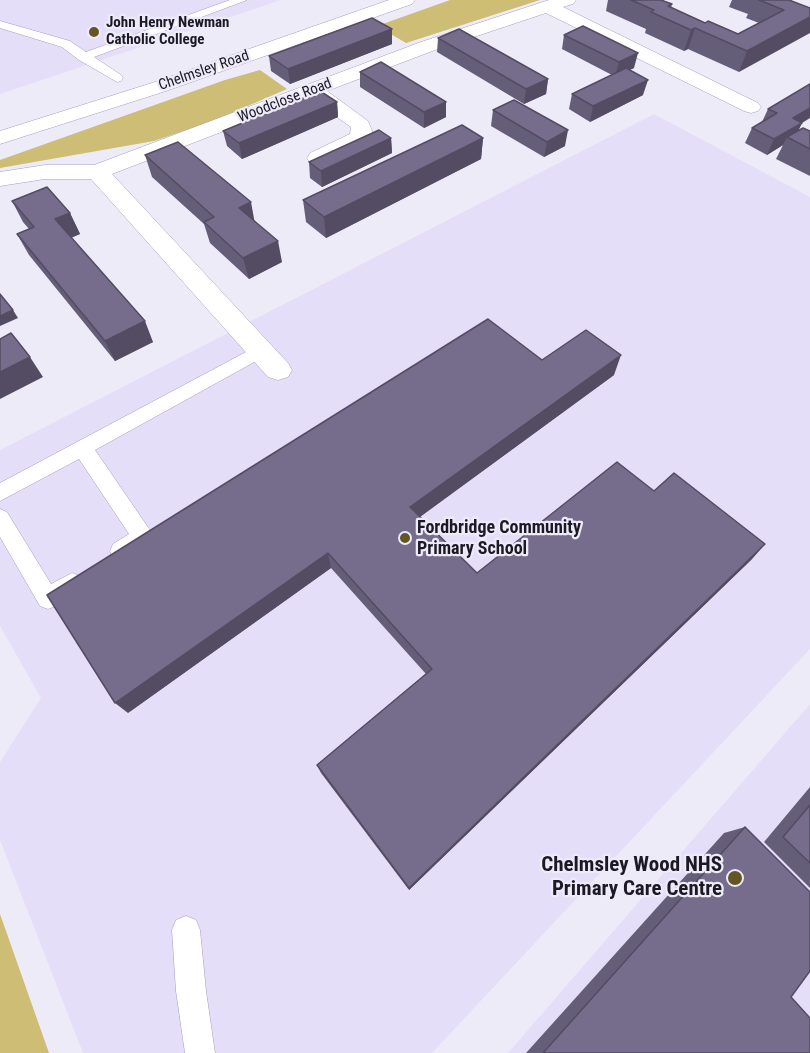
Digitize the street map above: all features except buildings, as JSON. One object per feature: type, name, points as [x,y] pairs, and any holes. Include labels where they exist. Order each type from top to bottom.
[{"type":"street","name":"Chelmsley Road","points":[[0,138],[159,87],[406,0]]},
{"type":"street","name":"Woodclose Road","points":[[0,179],[45,172],[97,172],[428,46],[567,0]]},
{"type":"street","points":[[547,6],[751,107]]},
{"type":"street","name":"Chelmsley Road","points":[[96,85],[140,70]]},
{"type":"street","points":[[313,91],[361,125],[362,133],[358,140],[318,158]]},
{"type":"street","points":[[97,172],[278,370]]},
{"type":"lane","points":[[83,57],[241,0]]},
{"type":"lane","points":[[0,24],[66,44],[117,78]]},
{"type":"lane","points":[[18,44],[34,34]]},
{"type":"lane","points":[[0,493],[261,350]]},
{"type":"lane","points":[[82,448],[143,536],[105,561]]},
{"type":"lane","points":[[0,518],[48,599],[86,574]]},
{"type":"lane","points":[[186,930],[200,1053]]},
{"type":"shaded area","name":"John Henry Newman Catholic College","points":[[0,0],[281,0],[0,94]]},
{"type":"shaded area","points":[[450,0],[540,0],[406,43],[377,26]]},
{"type":"shaded area","points":[[260,70],[287,89],[213,121],[154,141],[0,168],[0,160],[225,80]]},
{"type":"shaded area","name":"Fordbridge Community Primary School","points":[[654,114],[810,197],[810,649],[432,1053],[83,1053],[0,840],[0,762],[41,698],[0,626],[0,450]]},
{"type":"shaded area","name":"Chelmsley Wood NHS Primary Care Centre","points":[[810,704],[810,1053],[508,1053]]},
{"type":"shaded area","points":[[0,914],[49,1053],[0,1053]]},
{"type":"place","name":"John Henry Newman Catholic College","points":[[94,32]]},
{"type":"place","name":"Fordbridge Community Primary School","points":[[405,538]]},
{"type":"place","name":"Chelmsley Wood NHS Primary Care Centre","points":[[735,878]]}]
